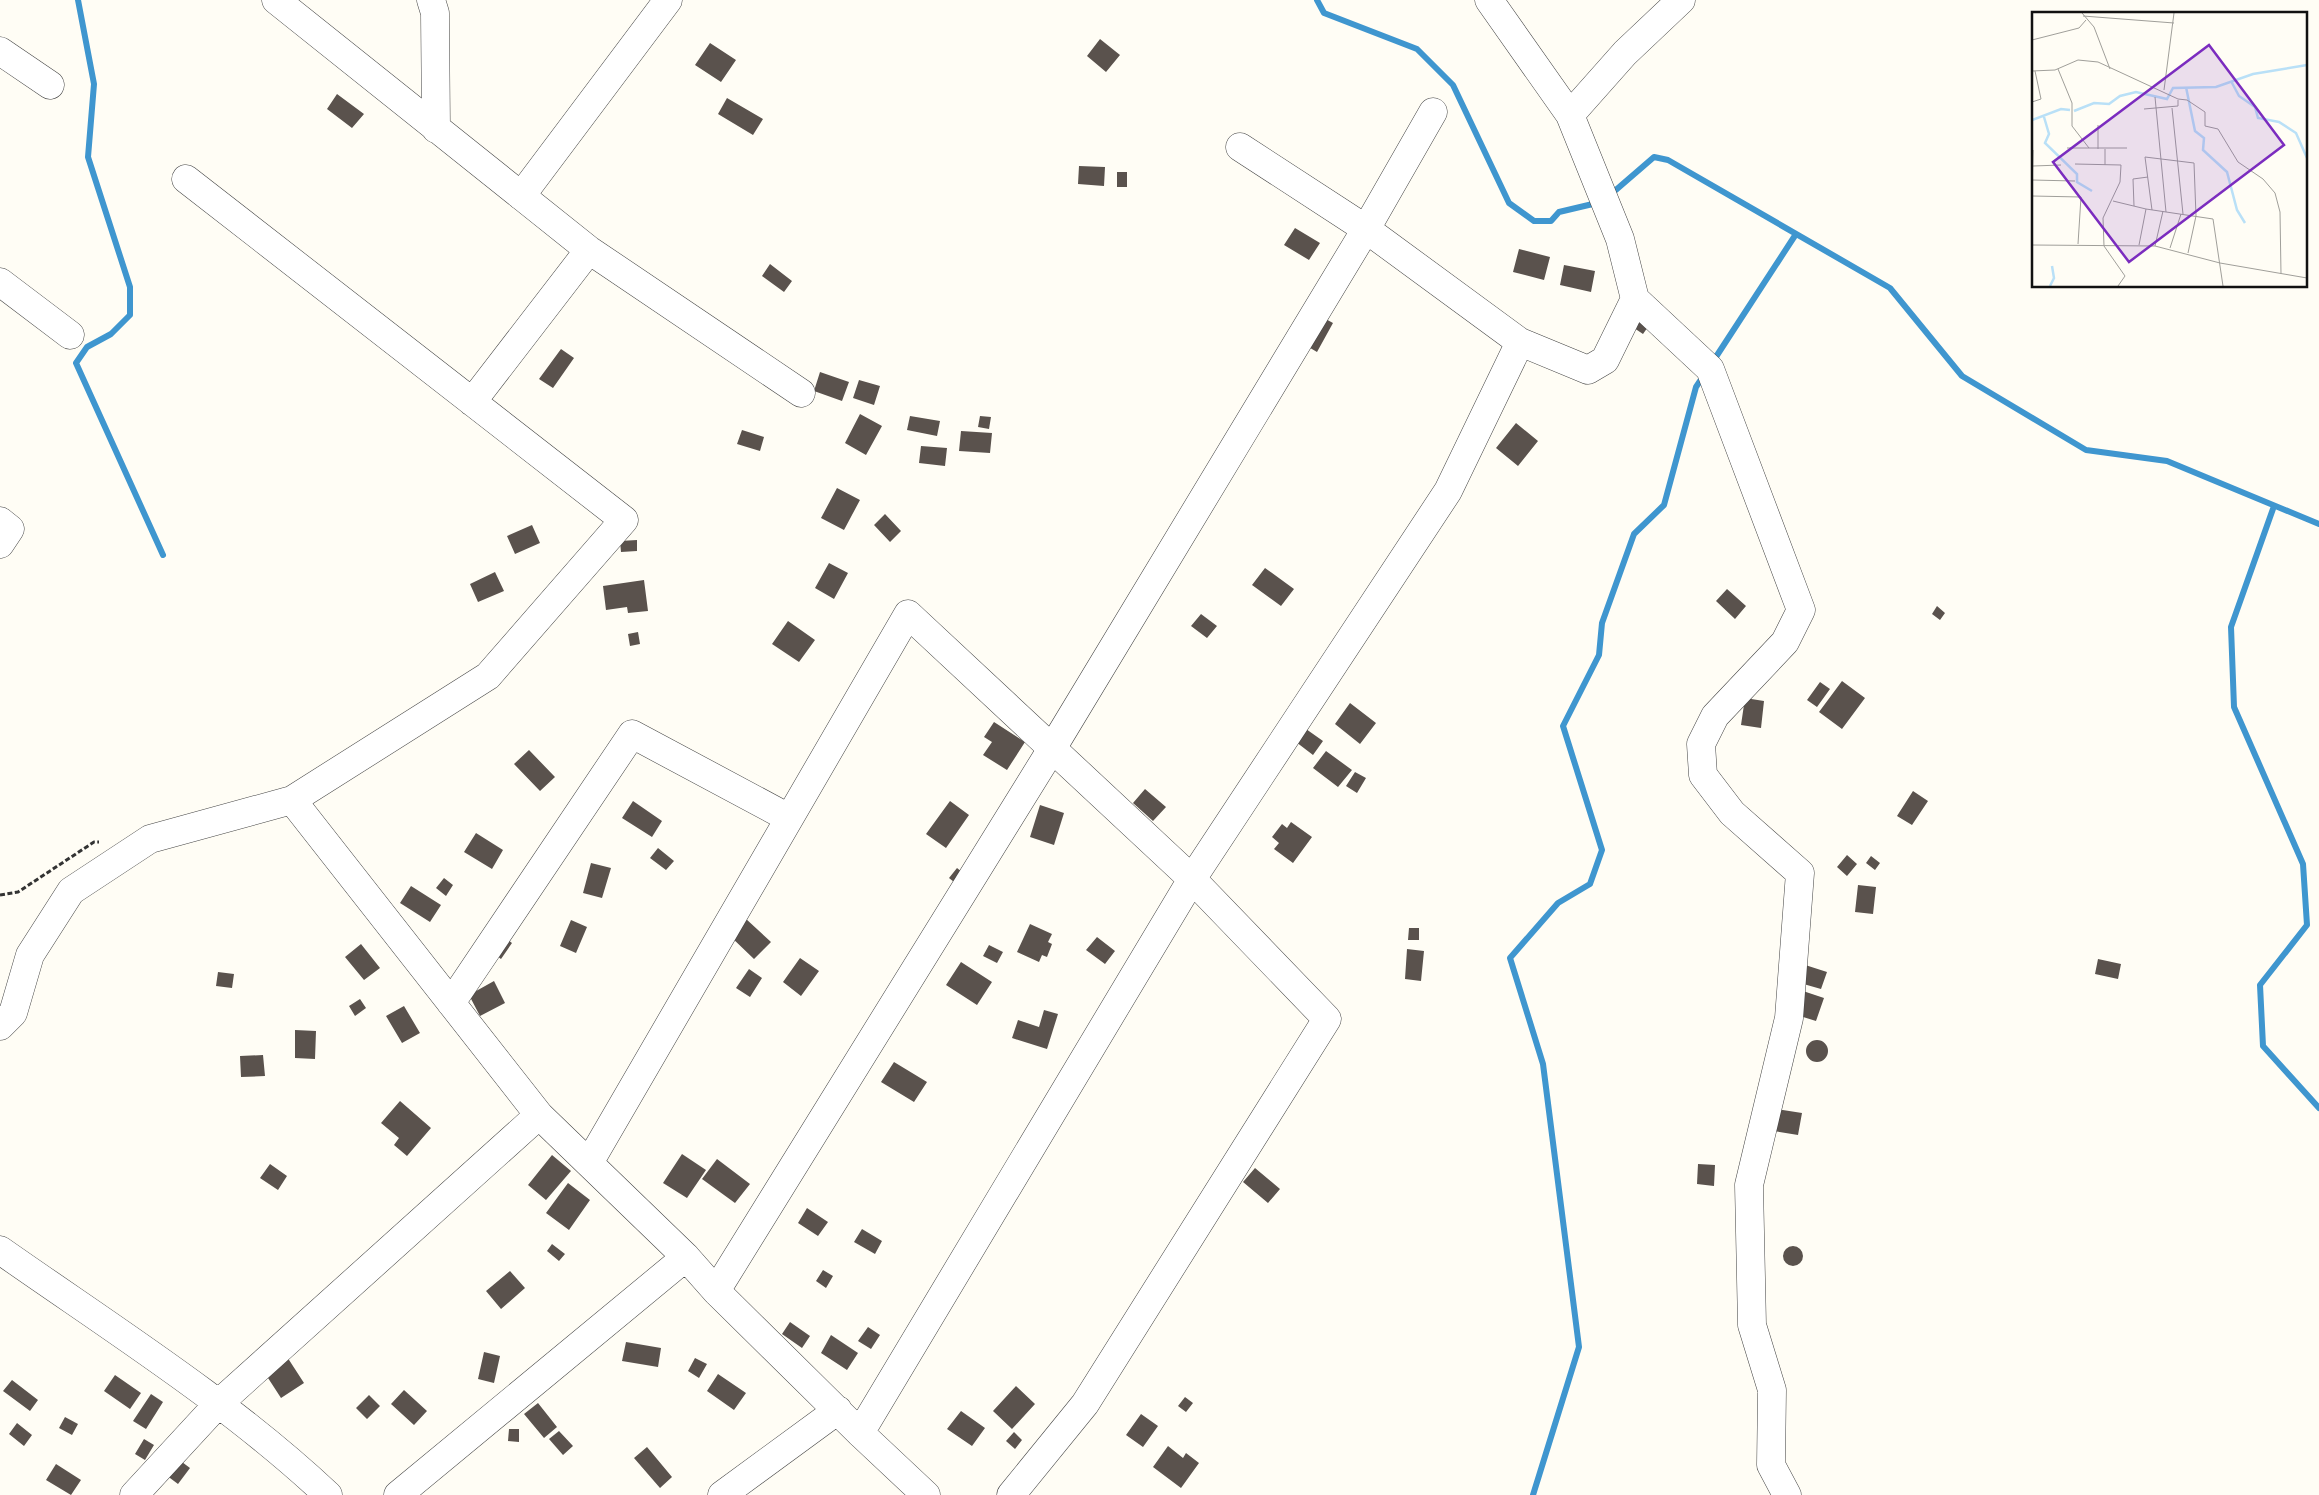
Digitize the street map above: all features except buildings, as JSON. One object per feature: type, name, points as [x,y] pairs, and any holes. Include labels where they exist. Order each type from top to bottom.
[{"type":"street","points":[[276,0],[589,250],[801,393]]},
{"type":"street","points":[[431,0],[435,13],[436,129]]},
{"type":"street","points":[[521,196],[668,0]]},
{"type":"street","points":[[1489,0],[1570,115],[1620,239],[1635,299],[1710,368],[1801,610],[1785,642],[1715,716],[1701,744],[1703,775],[1732,813],[1800,872],[1789,1018],[1749,1185],[1752,1325],[1772,1390],[1771,1465],[1787,1495]]},
{"type":"street","points":[[1570,115],[1625,53],[1681,0]]},
{"type":"street","points":[[0,51],[50,85]]},
{"type":"street","points":[[716,1291],[1053,748],[1366,229],[1433,112]]},
{"type":"street","points":[[1240,147],[1366,229],[1520,342],[1588,370],[1605,360],[1635,299]]},
{"type":"street","points":[[0,1026],[13,1012],[30,955],[71,891],[150,839],[292,800],[488,676],[624,520],[186,178]]},
{"type":"street","points":[[472,402],[589,250]]},
{"type":"street","points":[[0,282],[70,335]]},
{"type":"street","points":[[860,1433],[1192,879],[1448,491],[1520,342]]},
{"type":"street","points":[[0,521],[10,529],[0,544]]},
{"type":"street","points":[[589,1163],[908,614],[1192,879],[1327,1019],[1085,1404],[1010,1495]]},
{"type":"street","points":[[451,1003],[632,734],[789,818]]},
{"type":"street","points":[[292,800],[539,1115],[686,1257],[716,1291],[860,1433],[926,1495]]},
{"type":"street","points":[[134,1495],[218,1404],[539,1115]]},
{"type":"street","points":[[0,1250],[218,1404],[293,1462],[328,1495]]},
{"type":"street","points":[[398,1495],[686,1257]]},
{"type":"street","points":[[722,1495],[838,1410]]},
{"type":"waterway","points":[[78,0],[94,84],[88,157],[130,287],[130,315],[111,334],[87,347],[76,363],[163,555]]},
{"type":"waterway","points":[[1317,0],[1324,13],[1417,49],[1453,85],[1509,203],[1534,221],[1551,221],[1559,212],[1597,203]]},
{"type":"waterway","points":[[1610,195],[1654,157],[1668,160],[1890,288],[1962,376],[2086,450],[2167,461],[2319,524]]},
{"type":"waterway","points":[[1712,363],[1796,234]]},
{"type":"waterway","points":[[1533,1495],[1579,1347],[1543,1064],[1510,958],[1558,903],[1590,884],[1602,850],[1563,726],[1599,655],[1602,623],[1634,534],[1664,505],[1696,387],[1704,375]]},
{"type":"waterway","points":[[2274,506],[2231,627],[2234,707],[2303,864],[2307,925],[2260,985],[2263,1046],[2319,1108]]}]
